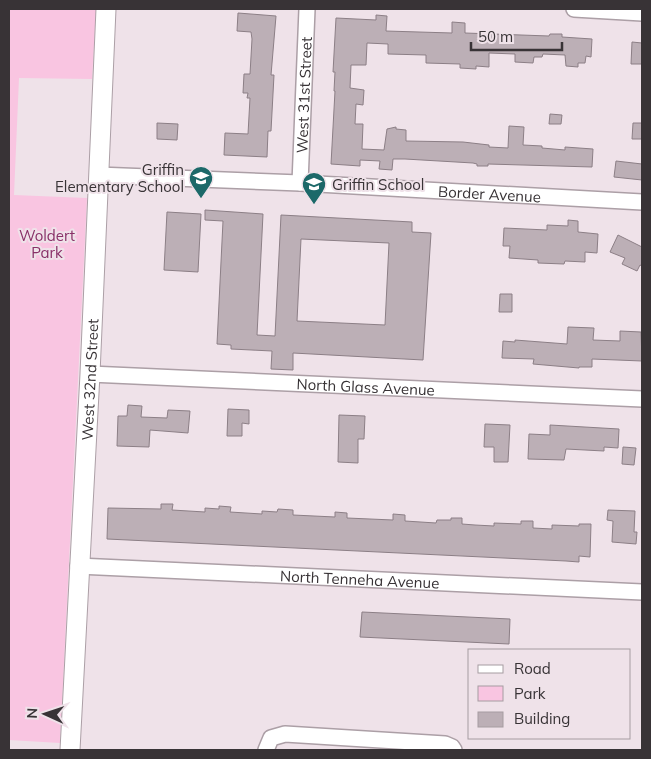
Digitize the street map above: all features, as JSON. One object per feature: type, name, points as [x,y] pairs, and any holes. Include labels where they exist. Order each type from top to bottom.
[{"type":"street","name":"West 32nd Street","points":[[70,750],[78,566],[90,374],[106,9]]},
{"type":"street","name":"West 31st Street","points":[[300,183],[307,9]]},
{"type":"street","points":[[574,9],[642,13]]},
{"type":"street","name":"Border Avenue","points":[[98,175],[300,183],[642,202]]},
{"type":"street","name":"North Glass Avenue","points":[[90,374],[642,399]]},
{"type":"street","name":"North Tenneha Avenue","points":[[78,566],[642,592]]},
{"type":"street","points":[[268,744],[285,734],[437,743],[453,748]]},
{"type":"green space","name":"Woldert Park","points":[[9,9],[96,9],[92,79],[19,78],[14,195],[87,198],[60,743],[9,740]]},
{"type":"building","points":[[238,13],[276,16],[271,75],[274,75],[271,131],[268,131],[267,157],[224,155],[225,133],[248,134],[250,98],[247,98],[248,93],[243,93],[244,74],[250,74],[252,39],[251,32],[237,31]]},
{"type":"building","points":[[376,15],[387,16],[386,31],[452,33],[452,22],[465,23],[465,33],[549,36],[550,34],[562,34],[562,37],[592,39],[591,57],[586,56],[585,63],[578,63],[578,67],[566,66],[565,55],[543,54],[542,57],[534,57],[533,63],[515,62],[515,54],[489,53],[489,67],[476,66],[476,69],[460,68],[460,64],[426,63],[426,55],[388,54],[388,44],[367,43],[366,65],[351,65],[350,88],[364,90],[363,105],[356,104],[355,124],[363,124],[362,149],[384,150],[387,129],[396,127],[396,129],[406,130],[406,141],[463,142],[489,145],[489,147],[508,148],[509,126],[524,127],[523,145],[565,150],[565,147],[593,149],[592,167],[488,164],[488,166],[477,166],[477,164],[473,163],[405,159],[393,159],[392,170],[379,169],[380,161],[360,160],[360,166],[331,164],[336,18],[376,20]]},
{"type":"building","points":[[632,42],[642,43],[642,64],[631,64]]},
{"type":"building","points":[[550,114],[562,115],[561,124],[549,124]]},
{"type":"building","points":[[157,123],[178,124],[177,140],[157,139]]},
{"type":"building","points":[[633,123],[642,123],[642,139],[632,139]]},
{"type":"building","points":[[616,161],[642,164],[642,180],[614,177]]},
{"type":"building","points":[[205,210],[263,214],[257,335],[275,336],[281,215],[412,222],[412,232],[431,233],[423,360],[293,353],[293,370],[271,369],[272,351],[231,349],[231,345],[217,344],[223,221],[205,220]],"holes":[[[301,239],[389,243],[385,325],[297,321]]]},
{"type":"building","points":[[167,212],[201,214],[198,272],[164,270]]},
{"type":"building","points":[[568,220],[578,221],[578,232],[598,234],[597,253],[585,252],[585,262],[565,261],[564,264],[538,263],[538,260],[509,258],[510,246],[503,246],[504,228],[547,230],[547,225],[568,226]]},
{"type":"building","points":[[618,235],[642,247],[642,266],[640,265],[637,271],[622,264],[625,258],[610,252]]},
{"type":"building","points":[[500,294],[512,294],[512,312],[499,312]]},
{"type":"building","points":[[568,327],[594,328],[593,340],[620,341],[620,331],[641,332],[642,361],[592,359],[592,367],[579,368],[533,364],[534,359],[502,358],[503,341],[515,342],[515,340],[567,344]]},
{"type":"building","points":[[128,405],[142,406],[141,417],[167,418],[168,410],[190,411],[188,433],[150,430],[149,447],[117,446],[118,416],[127,416]]},
{"type":"building","points":[[228,409],[249,410],[249,424],[242,423],[242,436],[227,436]]},
{"type":"building","points":[[339,415],[365,416],[364,439],[358,439],[358,463],[338,462]]},
{"type":"building","points":[[485,424],[510,425],[508,462],[494,462],[494,447],[484,447]]},
{"type":"building","points":[[550,425],[619,429],[618,448],[604,447],[604,451],[566,449],[564,460],[528,459],[529,434],[550,435]]},
{"type":"building","points":[[623,447],[636,448],[634,465],[622,464]]},
{"type":"building","points":[[161,504],[173,504],[172,510],[205,512],[205,508],[219,509],[219,506],[231,507],[230,512],[262,514],[262,511],[277,512],[278,509],[293,510],[293,515],[335,517],[335,512],[347,513],[347,518],[393,520],[393,514],[405,515],[405,521],[436,523],[437,520],[462,518],[462,524],[494,526],[494,523],[521,524],[521,521],[533,521],[533,528],[552,529],[552,525],[579,526],[579,524],[591,524],[590,557],[579,556],[579,562],[107,539],[108,508],[161,509]]},
{"type":"building","points":[[608,510],[635,511],[634,532],[637,532],[636,544],[612,542],[613,521],[607,520]]},
{"type":"building","points":[[362,612],[510,619],[509,644],[360,637]]},
{"type":"place","name":"Griffin Elementary School","points":[[201,199]]},
{"type":"place","name":"Griffin School","points":[[314,205]]}]
